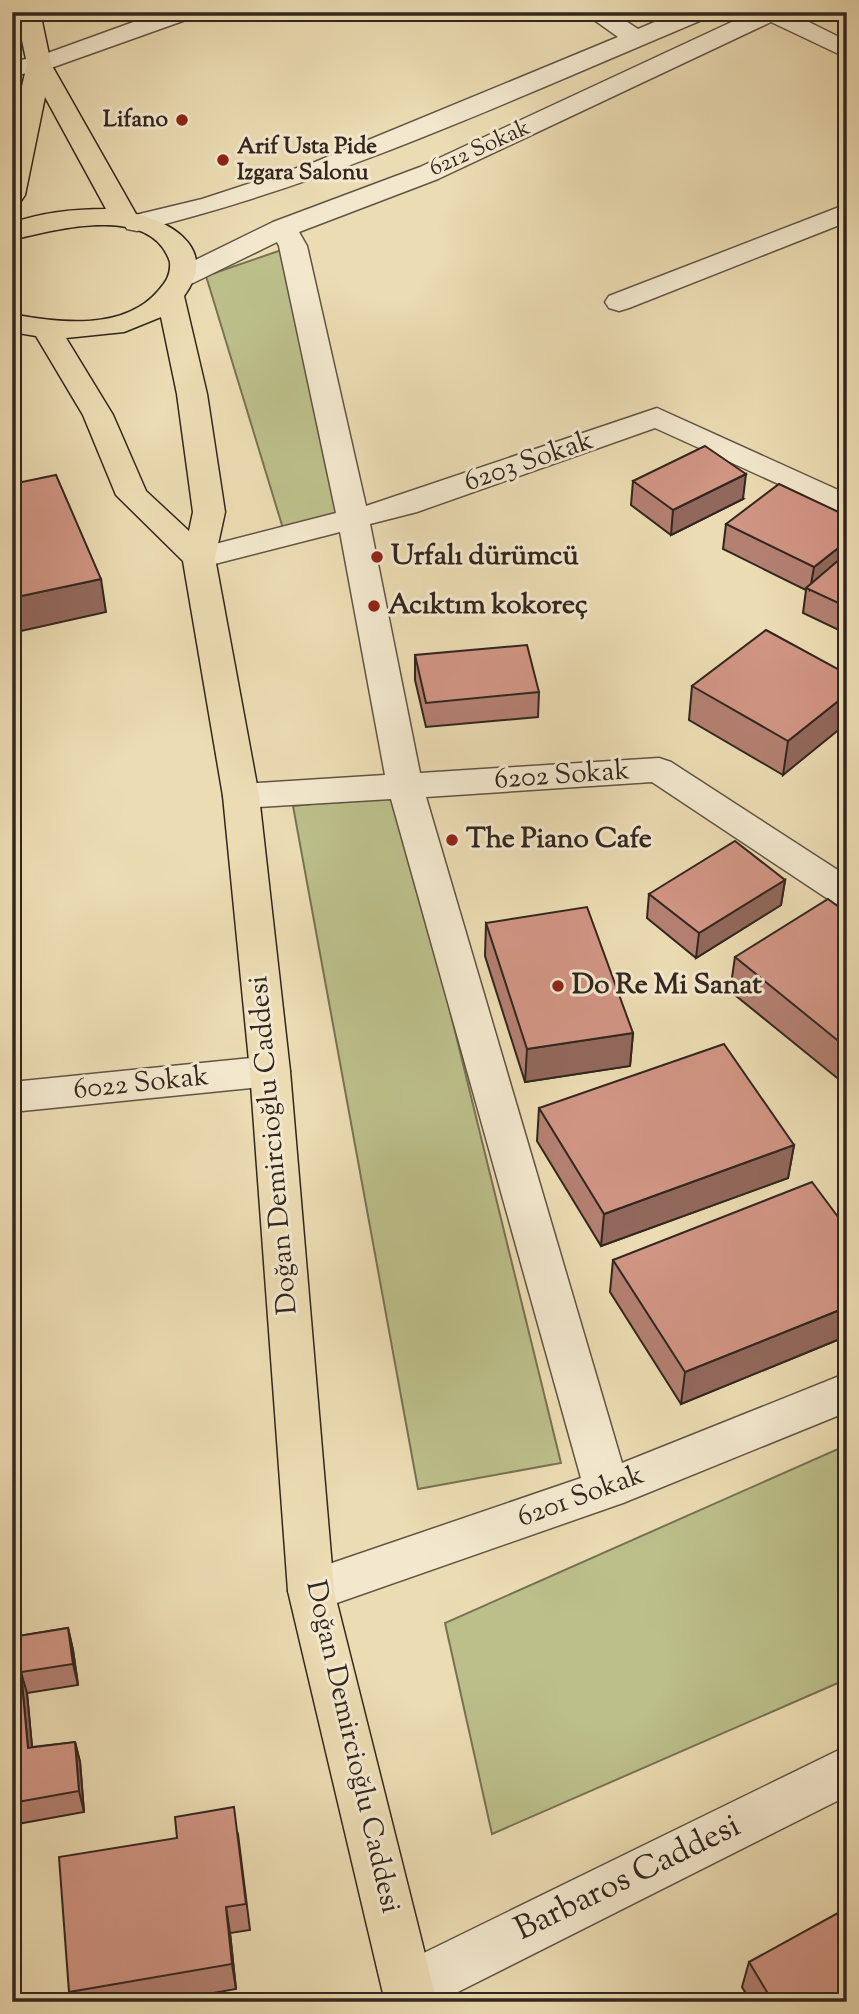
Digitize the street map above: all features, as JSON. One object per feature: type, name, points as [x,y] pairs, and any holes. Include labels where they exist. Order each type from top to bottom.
[{"type":"main road","points":[[27,12],[39,64],[131,222]]},
{"type":"main road","points":[[12,195],[39,64]]},
{"type":"main road","points":[[12,232],[60,217],[94,216],[131,222],[154,229],[173,243],[184,260],[177,287],[209,512],[199,558]]},
{"type":"main road","points":[[23,326],[83,330],[119,324],[149,313],[177,287]]},
{"type":"main road","points":[[23,326],[98,415],[132,495],[199,558]]},
{"type":"main road","name":"Doğan Demircioğlu Caddesi","points":[[199,558],[241,796],[270,1071],[311,1591],[411,1995]]},
{"type":"street","points":[[12,69],[39,64],[148,18],[185,12]]},
{"type":"street","points":[[595,12],[639,40]]},
{"type":"street","name":"6212 Sokak","points":[[131,222],[211,205],[324,167],[639,40],[700,12]]},
{"type":"street","points":[[772,12],[847,51]]},
{"type":"street","name":"6212 Sokak","points":[[177,287],[283,228],[429,173],[772,12]]},
{"type":"street","points":[[618,302],[847,212]]},
{"type":"street","points":[[283,228],[293,246],[353,518],[405,786],[607,1489]]},
{"type":"street","name":"6203 Sokak","points":[[199,558],[406,505],[657,417],[847,506]]},
{"type":"street","name":"6202 Sokak","points":[[241,796],[659,770],[847,894]]},
{"type":"street","name":"6022 Sokak","points":[[12,1097],[270,1071]]},
{"type":"street","name":"6201 Sokak","points":[[311,1591],[607,1489],[847,1392]]},
{"type":"street","name":"Barbaros Caddesi","points":[[411,1995],[847,1770]]},
{"type":"green space","points":[[293,246],[353,518],[285,535],[206,276]]},
{"type":"green space","points":[[397,795],[561,1463],[418,1489],[293,806]]},
{"type":"green space","points":[[847,1445],[847,1679],[492,1834],[445,1623]]},
{"type":"building","points":[[705,446],[746,474],[673,510],[633,481]]},
{"type":"building","points":[[56,475],[101,579],[12,598],[12,484]]},
{"type":"building","points":[[779,484],[847,516],[847,541],[814,567],[726,524]]},
{"type":"building","points":[[847,553],[847,607],[806,588]]},
{"type":"building","points":[[766,630],[847,674],[847,694],[788,741],[692,686]]},
{"type":"building","points":[[527,645],[539,692],[426,703],[415,655]]},
{"type":"building","points":[[735,841],[785,880],[699,933],[649,894]]},
{"type":"building","points":[[828,899],[847,913],[847,1048],[735,957]]},
{"type":"building","points":[[587,907],[633,1033],[527,1049],[486,923]]},
{"type":"building","points":[[724,1044],[794,1145],[604,1214],[539,1108]]},
{"type":"building","points":[[812,1182],[847,1229],[847,1307],[685,1372],[613,1260]]},
{"type":"building","points":[[68,1628],[73,1664],[21,1672],[28,1748],[75,1742],[79,1791],[12,1803],[12,1637]]},
{"type":"building","points":[[234,1807],[246,1904],[226,1907],[232,1964],[69,1992],[59,1857],[177,1838],[175,1817]]},
{"type":"building","points":[[847,1908],[847,2002],[773,2002],[749,1962]]},
{"type":"place","name":"Lifano","points":[[182,120]]},
{"type":"place","name":"Arif Usta Pide Izgara Salonu","points":[[223,160]]},
{"type":"place","name":"Urfalı dürümcü","points":[[377,557]]},
{"type":"place","name":"Acıktım kokoreç","points":[[374,606]]},
{"type":"place","name":"The Piano Cafe","points":[[452,840]]},
{"type":"place","name":"Do Re Mi Sanat","points":[[558,986]]}]
